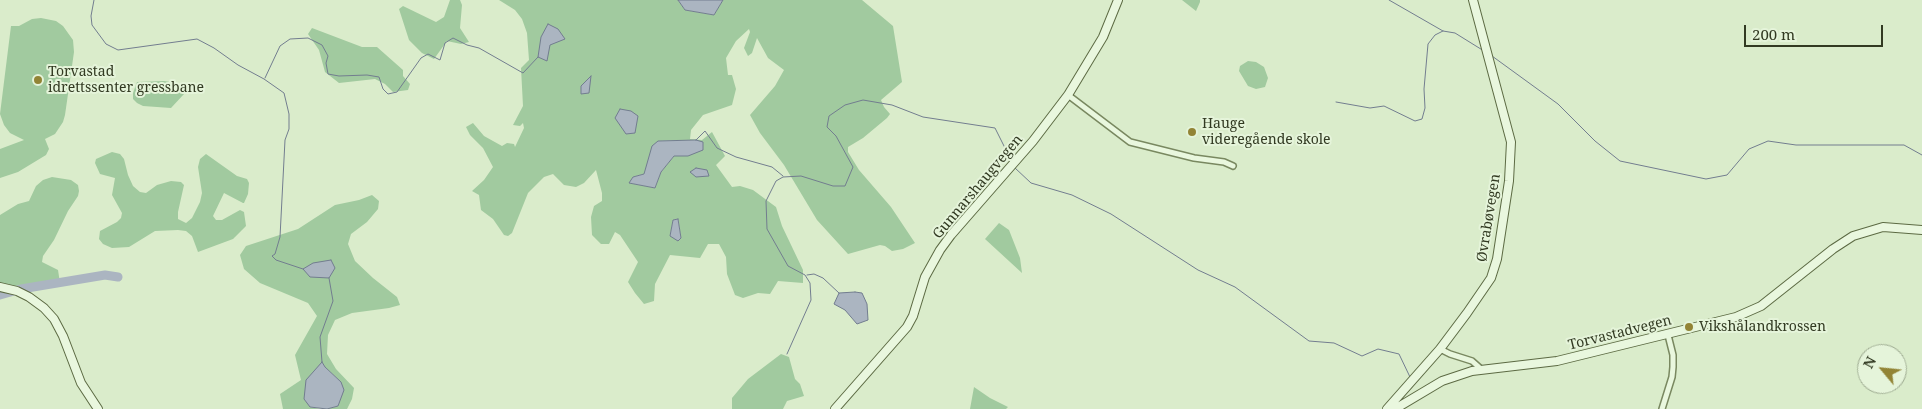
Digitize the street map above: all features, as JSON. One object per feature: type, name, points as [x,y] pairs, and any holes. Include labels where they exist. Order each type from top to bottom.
[{"type":"main road","name":"Gunnarshaugvegen","points":[[835,409],[907,327],[913,316],[926,277],[940,250],[1033,141],[1068,94],[1103,37],[1118,0]]},
{"type":"main road","name":"Øvrabøvegen","points":[[1388,409],[1440,349],[1491,278],[1499,247],[1510,162],[1510,133],[1473,0]]},
{"type":"main road","name":"Torvastadvegen","points":[[1395,409],[1442,381],[1463,373],[1481,369],[1550,363],[1724,321],[1751,311],[1783,289],[1833,249],[1860,234],[1886,227],[1922,230]]},
{"type":"main road","points":[[0,287],[17,291],[29,297],[44,308],[54,319],[63,336],[81,383],[98,409]]},
{"type":"street","points":[[1068,94],[1130,142],[1194,158],[1224,162],[1233,166]]},
{"type":"street","points":[[1662,409],[1672,377],[1673,367],[1673,355],[1668,334]]},
{"type":"street","points":[[1440,349],[1472,361],[1481,369]]},
{"type":"green space","points":[[450,0],[460,0],[462,5],[460,28],[469,42],[461,44],[447,41],[434,59],[422,53],[409,40],[399,9],[403,6],[436,22],[444,17]]},
{"type":"green space","points":[[499,0],[678,0],[685,10],[714,15],[723,0],[862,0],[893,26],[902,82],[881,100],[890,114],[887,118],[863,138],[848,147],[848,152],[859,170],[891,207],[915,243],[903,249],[892,251],[880,245],[848,254],[817,220],[784,165],[760,133],[750,115],[775,86],[784,70],[768,58],[757,38],[752,53],[748,56],[744,48],[750,32],[749,29],[736,41],[726,58],[728,75],[732,75],[736,89],[732,105],[703,115],[691,130],[690,139],[702,140],[712,132],[725,156],[716,165],[732,187],[740,186],[753,190],[776,207],[782,226],[803,270],[803,283],[778,281],[770,294],[758,293],[743,298],[735,295],[727,274],[726,257],[719,244],[708,244],[700,258],[670,255],[655,284],[654,301],[644,304],[628,282],[638,262],[620,235],[615,232],[609,244],[601,244],[592,235],[591,217],[594,206],[602,201],[602,193],[596,170],[584,183],[576,187],[564,185],[553,174],[544,177],[528,193],[512,233],[508,236],[504,235],[493,219],[481,210],[479,195],[472,191],[484,180],[493,167],[483,148],[470,135],[466,127],[473,123],[484,136],[502,146],[507,143],[514,144],[515,147],[524,128],[523,123],[520,126],[513,125],[523,106],[521,68],[529,60],[527,33],[522,19],[515,10]],"holes":[[[696,140],[688,156],[674,156],[661,172],[655,188],[630,183],[633,177],[644,174],[658,141]],[[678,219],[681,238],[670,236],[673,220]]]},
{"type":"green space","points":[[1182,0],[1200,0],[1200,2],[1196,11]]},
{"type":"green space","points":[[41,18],[56,21],[63,26],[73,40],[74,52],[65,115],[55,134],[45,139],[49,149],[46,155],[18,172],[0,178],[0,149],[24,140],[10,133],[4,125],[0,114],[11,26],[19,26],[32,19]]},
{"type":"green space","points":[[312,28],[362,47],[377,47],[403,70],[403,76],[410,84],[408,90],[393,92],[385,84],[375,79],[339,83],[325,72],[319,50],[308,34]]},
{"type":"green space","points":[[1248,61],[1256,62],[1264,67],[1268,78],[1265,87],[1256,89],[1248,86],[1239,71],[1240,66]]},
{"type":"green space","points":[[164,81],[176,83],[184,87],[184,94],[171,108],[143,106],[133,99],[137,82]]},
{"type":"green space","points":[[112,152],[120,154],[124,159],[133,186],[140,192],[146,193],[157,185],[171,181],[181,182],[184,185],[178,219],[186,223],[192,218],[200,202],[202,193],[198,167],[200,159],[206,154],[237,176],[247,179],[249,183],[248,194],[244,203],[224,193],[213,216],[216,220],[222,220],[240,210],[244,212],[246,226],[233,239],[198,252],[192,236],[186,231],[178,230],[155,231],[129,247],[112,248],[103,244],[99,239],[100,231],[117,222],[121,218],[122,213],[112,195],[115,178],[100,174],[95,163],[96,159]]},
{"type":"green space","points":[[52,177],[71,180],[78,185],[79,191],[54,240],[43,256],[42,262],[58,270],[60,283],[47,283],[35,287],[0,286],[0,215],[18,204],[29,201],[36,186],[43,180]]},
{"type":"green space","points":[[372,195],[379,201],[378,209],[367,222],[351,234],[348,244],[355,261],[397,297],[400,305],[352,313],[335,320],[328,335],[327,354],[336,369],[354,388],[352,399],[347,409],[327,409],[338,406],[341,382],[325,367],[310,407],[320,409],[283,409],[280,394],[301,380],[295,355],[317,316],[308,303],[260,283],[244,269],[240,255],[246,246],[298,229],[335,205]]},
{"type":"green space","points":[[999,223],[1009,230],[1020,258],[1022,273],[985,239]]},
{"type":"green space","points":[[781,354],[789,357],[795,379],[800,384],[804,396],[787,401],[783,409],[732,409],[732,398],[748,379]]},
{"type":"green space","points":[[974,387],[1008,407],[1006,409],[970,409]]},
{"type":"shaded area","points":[[678,0],[723,0],[714,15],[685,10]]},
{"type":"shaded area","points":[[548,24],[558,29],[565,39],[550,45],[547,61],[538,57],[541,37]]},
{"type":"shaded area","points":[[591,76],[589,93],[581,94],[581,86]]},
{"type":"shaded area","points":[[620,109],[631,111],[638,116],[635,133],[626,134],[615,118]]},
{"type":"shaded area","points":[[696,140],[703,142],[703,150],[688,156],[674,156],[661,172],[655,188],[629,183],[633,177],[644,174],[652,146],[658,141]]},
{"type":"shaded area","points":[[696,168],[707,170],[709,176],[696,177],[690,172]]},
{"type":"shaded area","points":[[678,219],[681,238],[678,241],[670,236],[673,220]]},
{"type":"shaded area","points":[[331,260],[335,268],[329,278],[310,277],[303,269],[313,263]]},
{"type":"shaded area","points":[[839,293],[862,293],[867,304],[868,320],[857,324],[845,310],[834,304]]},
{"type":"shaded area","points":[[322,362],[341,382],[344,390],[338,406],[327,409],[310,407],[304,399],[306,380]]},
{"type":"waterway","points":[[94,0],[91,16],[92,25],[106,44],[118,50],[197,39],[284,93],[289,114],[289,129],[285,140],[280,237],[275,254],[272,256],[276,260],[303,269]]},
{"type":"waterway","points":[[1389,0],[1443,31],[1455,33],[1484,51]]},
{"type":"waterway","points":[[1336,102],[1370,108],[1384,106],[1415,121],[1422,119],[1425,108],[1424,89],[1428,44],[1435,35],[1443,31]]},
{"type":"waterway","points":[[265,78],[280,46],[290,39],[308,38],[322,45],[328,56],[326,63],[328,74],[379,77],[383,89],[388,94],[397,92],[421,58],[428,54],[440,60],[445,43],[453,38],[467,45],[479,48],[523,73],[538,57]]},
{"type":"waterway","points":[[1492,56],[1558,104],[1595,141],[1620,161],[1706,179],[1727,175],[1749,149],[1768,141],[1796,145],[1904,145],[1922,155]]},
{"type":"waterway","points":[[787,354],[811,300],[810,283],[805,275],[788,266],[767,229],[766,201],[776,181],[783,177],[801,176],[833,186],[845,186],[853,167],[836,136],[827,127],[829,116],[845,105],[863,100],[892,105],[923,117],[995,128],[1011,160]]},
{"type":"waterway","points":[[696,140],[705,131],[717,148],[736,157],[772,167],[783,176]]},
{"type":"waterway","points":[[1015,168],[1031,183],[1072,195],[1111,214],[1198,270],[1235,287],[1309,341],[1334,343],[1362,356],[1378,349],[1399,354],[1410,377]]},
{"type":"waterway","points":[[807,275],[814,274],[823,278],[839,293]]},
{"type":"waterway","points":[[0,295],[21,289],[105,275],[118,277]]},
{"type":"waterway","points":[[322,362],[320,337],[333,301],[329,278]]},
{"type":"place","name":"Torvastad idrettssenter gressbane","points":[[38,80]]},
{"type":"place","name":"Hauge videregående skole","points":[[1192,132]]},
{"type":"place","name":"Vikshålandkrossen","points":[[1689,327]]}]
